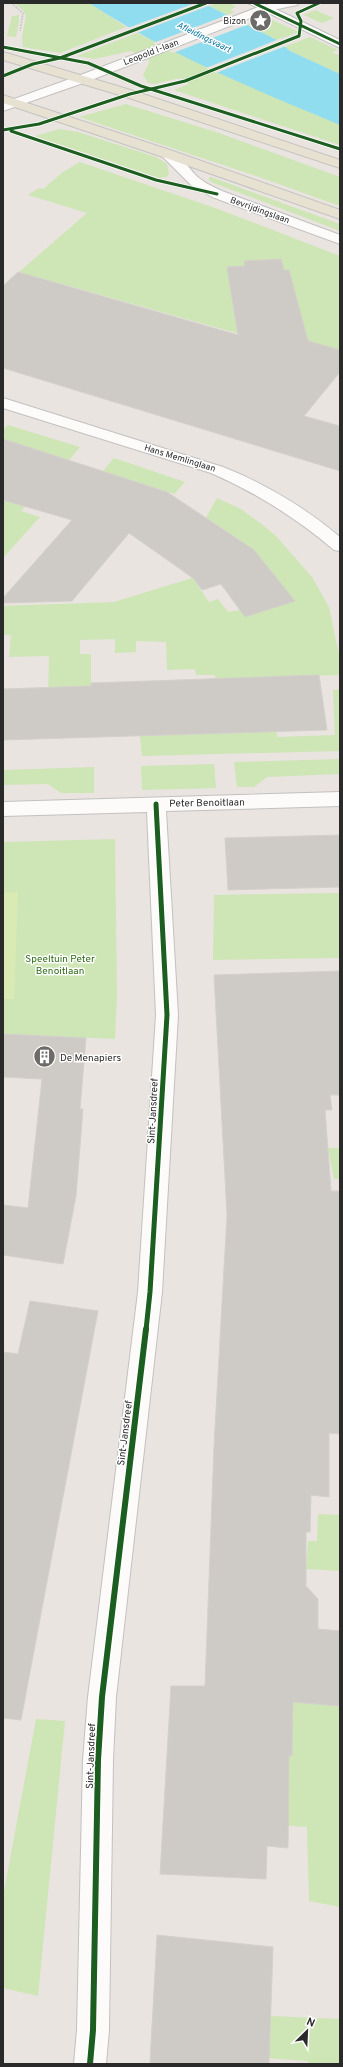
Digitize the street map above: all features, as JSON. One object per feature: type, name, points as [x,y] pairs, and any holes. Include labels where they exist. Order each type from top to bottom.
[{"type":"main road","points":[[4,55],[82,79],[340,164]]},
{"type":"main road","name":"Bevrijdingslaan","points":[[7,103],[168,154],[340,215]]},
{"type":"street","points":[[254,3],[269,6],[340,44]]},
{"type":"street","name":"Leopold I-laan","points":[[7,103],[82,79],[245,17],[269,6],[293,3]]},
{"type":"street","name":"Bevrijdingslaan","points":[[168,154],[178,162],[190,178],[199,185],[217,194],[340,240]]},
{"type":"street","name":"Hans Memlinglaan","points":[[3,403],[217,470],[245,481],[299,512],[340,546]]},
{"type":"street","name":"Peter Benoitlaan","points":[[3,809],[340,799]]},
{"type":"street","name":"Sint-Jansdreef","points":[[90,2064],[93,2030],[98,1760],[102,1697],[150,1292],[167,1016],[166,969],[156,804]]},
{"type":"path","points":[[11,3],[23,13],[18,36]]},
{"type":"green space","points":[[14,3],[89,3],[126,27],[60,53],[23,47],[22,36],[26,16],[23,10]]},
{"type":"green space","points":[[217,3],[232,4],[236,7],[230,10],[235,12],[227,15],[209,6]]},
{"type":"green space","points":[[315,10],[334,18],[322,23],[304,15]]},
{"type":"green space","points":[[19,15],[16,37],[7,36],[12,16]]},
{"type":"green space","points":[[272,20],[299,32],[277,40],[246,25],[255,21],[260,24]]},
{"type":"green space","points":[[137,33],[228,77],[340,125],[340,145],[174,90],[189,84],[180,78],[154,84],[148,83],[143,75],[150,61],[131,51],[94,59],[77,56]]},
{"type":"green space","points":[[310,37],[338,50],[332,52],[340,56],[340,74],[284,47]]},
{"type":"green space","points":[[126,104],[219,133],[340,177],[340,206],[253,175],[79,117]]},
{"type":"green space","points":[[59,129],[78,132],[156,157],[167,164],[169,173],[167,177],[159,178],[35,136]]},
{"type":"green space","points":[[80,162],[218,209],[340,256],[340,362],[19,272],[87,213],[28,195],[39,188],[43,189],[63,172]]},
{"type":"green space","points":[[211,177],[340,224],[340,231],[211,182],[208,179]]},
{"type":"green space","points":[[8,425],[80,447],[69,460],[3,439],[3,430]]},
{"type":"green space","points":[[114,458],[185,482],[174,494],[103,471]]},
{"type":"green space","points":[[3,495],[25,507],[21,511],[40,517],[3,558]]},
{"type":"green space","points":[[217,498],[241,509],[275,535],[312,577],[329,607],[340,660],[340,675],[269,677],[277,737],[335,735],[333,690],[340,689],[340,751],[142,756],[140,736],[234,733],[230,694],[216,684],[215,675],[196,675],[195,669],[167,670],[166,642],[136,641],[136,652],[115,653],[115,639],[80,640],[80,654],[91,654],[91,692],[48,696],[49,656],[9,657],[11,635],[3,635],[3,606],[114,602],[192,578],[180,569],[242,542],[206,518]],"holes":[[[269,568],[294,601],[266,610],[263,606],[241,612],[240,610],[228,612],[218,599],[209,602],[193,579]]]},
{"type":"green space","points":[[340,759],[340,774],[267,777],[254,787],[237,787],[234,762]]},
{"type":"green space","points":[[214,764],[216,788],[142,790],[141,766]]},
{"type":"green space","points":[[94,767],[94,793],[61,793],[48,784],[3,785],[3,770]]},
{"type":"green space","name":"Speeltuin Peter Benoitlaan","points":[[115,839],[117,995],[115,1039],[3,1034],[3,842]]},
{"type":"green space","points":[[18,892],[14,999],[3,999],[3,893]]},
{"type":"green space","points":[[340,893],[340,958],[213,960],[214,895]]},
{"type":"green space","points":[[328,1148],[340,1148],[340,1179],[334,1179]]},
{"type":"green space","points":[[318,1514],[340,1515],[340,1571],[306,1569],[308,1541],[317,1541]]},
{"type":"green space","points":[[293,1702],[340,1706],[340,1907],[309,1901],[307,1827],[279,1825],[265,1754],[292,1756]]},
{"type":"green space","points":[[36,1719],[65,1721],[38,1996],[3,1988],[3,1897]]},
{"type":"green space","points":[[153,2006],[271,2016],[340,2019],[340,2064],[308,2064],[308,2061],[150,2050]]},
{"type":"water","name":"Afleidingsvaart","points":[[89,3],[203,3],[277,40],[290,51],[340,74],[340,125],[243,84],[180,55],[149,39]]},
{"type":"pier","points":[[195,3],[208,3],[211,5],[134,34],[125,29]]},
{"type":"pier","points":[[230,14],[249,24],[173,53],[153,43]]},
{"type":"pier","points":[[279,39],[286,46],[216,73],[206,68]]},
{"type":"building","points":[[281,259],[284,270],[289,270],[308,341],[340,350],[340,372],[304,416],[340,426],[340,471],[3,368],[3,286],[18,272],[238,335],[227,267],[245,266],[244,261]]},
{"type":"building","points":[[3,439],[167,492],[254,550],[295,601],[245,617],[221,584],[202,590],[193,578],[129,533],[72,601],[3,603],[3,598],[72,520],[3,500]]},
{"type":"building","points":[[319,675],[327,730],[3,740],[3,689],[91,686],[91,683]]},
{"type":"building","points":[[340,835],[340,887],[228,890],[225,838]]},
{"type":"building","points":[[340,971],[340,1095],[330,1095],[332,1110],[325,1110],[331,1191],[340,1191],[340,1434],[329,1433],[329,1497],[311,1495],[310,1532],[306,1532],[306,1586],[318,1599],[318,1629],[340,1631],[340,1706],[293,1702],[292,1756],[289,1756],[288,1848],[267,1846],[266,1879],[160,1874],[171,1686],[205,1686],[214,1446],[227,1215],[214,975]]},
{"type":"building","points":[[3,1034],[86,1038],[80,1109],[83,1109],[76,1196],[63,1264],[3,1255],[3,1205],[28,1208],[42,1079],[3,1077]]},
{"type":"building","points":[[30,1301],[98,1311],[21,1720],[3,1718],[3,1352],[18,1354]]},
{"type":"building","points":[[157,1935],[273,1947],[269,2064],[150,2064]]},
{"type":"cycle path","points":[[3,76],[33,64],[60,58],[206,3]]},
{"type":"cycle path","points":[[254,3],[340,44]]},
{"type":"cycle path","points":[[3,130],[39,124],[130,94],[185,81],[299,36],[301,21],[297,13],[319,3]]},
{"type":"cycle path","points":[[3,47],[88,63],[141,86],[340,149]]},
{"type":"cycle path","points":[[11,131],[156,180],[217,194]]},
{"type":"cycle path","points":[[90,2064],[93,2030],[98,1760],[102,1697],[150,1292],[167,1015],[166,969],[156,804]]},
{"type":"place","name":"Bizon","points":[[261,21]]},
{"type":"place","name":"De Menapiers","points":[[44,1057]]}]
